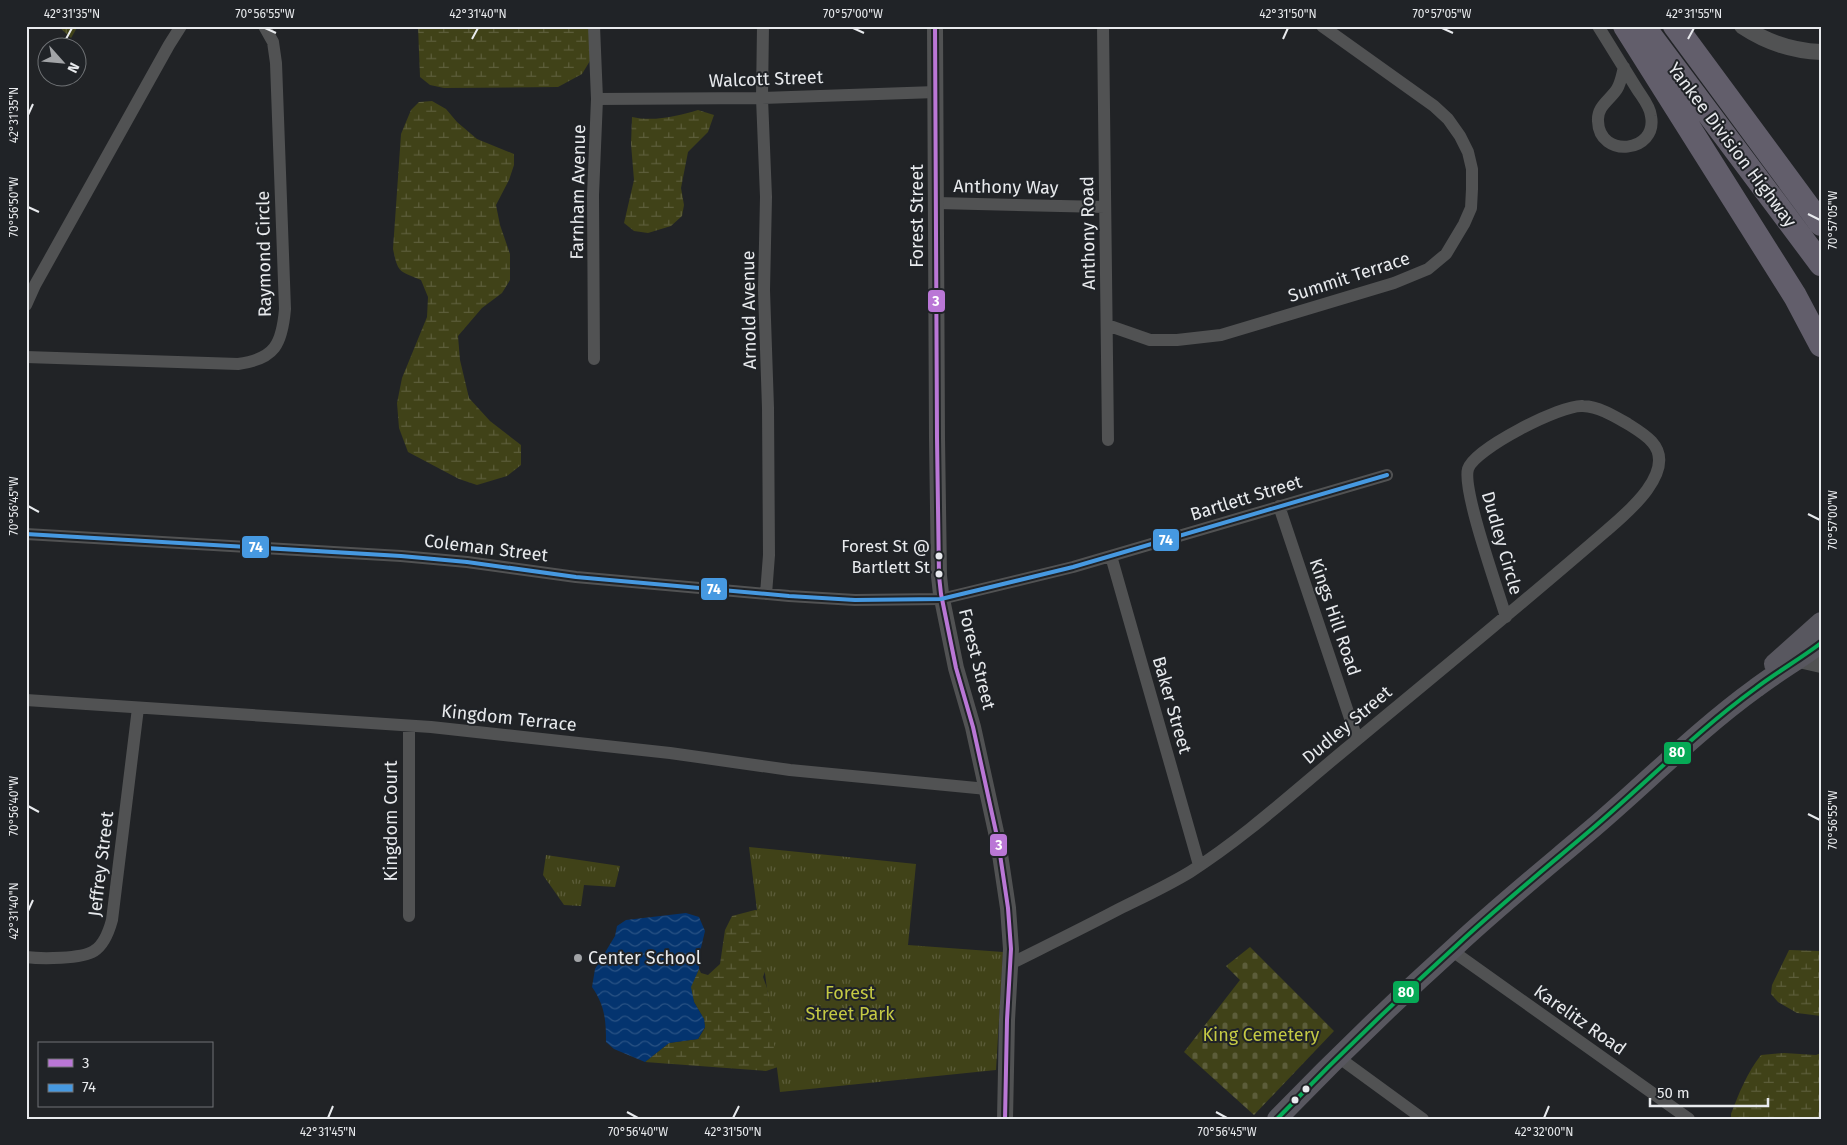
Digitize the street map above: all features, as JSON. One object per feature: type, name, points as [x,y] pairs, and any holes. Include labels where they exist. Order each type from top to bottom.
[{"type":"highway","points":[[1625,26],[1795,296],[1821,345]]},
{"type":"highway","name":"Yankee Division Highway","points":[[1643,26],[1821,264]]},
{"type":"highway","name":"Yankee Division Highway","points":[[1675,26],[1821,224]]},
{"type":"main road","points":[[1756,687],[1775,663],[1821,622]]},
{"type":"main road","points":[[1277,1119],[1338,1057],[1451,950],[1756,687],[1799,660],[1821,643]]},
{"type":"street","points":[[26,305],[40,276],[169,44],[181,26]]},
{"type":"street","name":"Raymond Circle","points":[[26,357],[238,364],[255,362],[268,354],[278,344],[283,331],[284,310],[276,63],[273,42],[264,26]]},
{"type":"street","name":"Farnham Avenue","points":[[594,26],[597,99],[594,195],[594,359]]},
{"type":"street","name":"Arnold Avenue","points":[[763,26],[762,98],[766,197],[764,290],[768,408],[769,555],[766,594]]},
{"type":"street","name":"Forest Street","points":[[935,26],[939,576],[956,668],[973,727],[998,841],[1008,908],[1011,949],[1005,1119]]},
{"type":"street","name":"Anthony Road","points":[[1103,26],[1108,440]]},
{"type":"street","name":"Summit Terrace","points":[[1107,325],[1150,340],[1177,340],[1221,335],[1394,283],[1428,270],[1446,254],[1471,208],[1472,169],[1468,152],[1460,136],[1448,119],[1434,106],[1322,26]]},
{"type":"street","points":[[1598,26],[1624,67],[1648,107],[1651,115],[1652,124],[1644,140],[1637,145],[1619,147],[1611,144],[1604,138],[1599,130],[1598,121],[1599,112],[1603,104],[1619,85],[1624,67]]},
{"type":"street","points":[[1742,26],[1770,42],[1791,49],[1821,52]]},
{"type":"street","name":"Walcott Street","points":[[597,99],[762,98],[936,92]]},
{"type":"street","name":"Anthony Way","points":[[937,203],[1105,207]]},
{"type":"street","name":"Dudley Circle","points":[[1506,617],[1468,493],[1468,469],[1474,459],[1507,437],[1545,417],[1572,406],[1599,409],[1640,432],[1654,444],[1659,457]]},
{"type":"street","name":"Dudley Street","points":[[1010,964],[1146,896],[1191,871],[1287,799],[1506,617],[1612,526],[1637,502],[1655,477],[1658,470],[1659,457]]},
{"type":"street","name":"Bartlett Street","points":[[942,599],[1111,556],[1387,474]]},
{"type":"street","name":"Kings Hill Road","points":[[1279,506],[1357,739]]},
{"type":"street","name":"Coleman Street","points":[[26,534],[401,556],[467,562],[576,577],[766,594],[855,600],[942,599]]},
{"type":"street","name":"Baker Street","points":[[1111,556],[1199,865]]},
{"type":"street","points":[[1799,660],[1821,665]]},
{"type":"street","name":"Kingdom Terrace","points":[[26,700],[409,726],[660,752],[790,770],[986,788]]},
{"type":"street","name":"Jeffrey Street","points":[[26,957],[38,959],[66,957],[94,951],[103,942],[108,932],[112,920],[138,708]]},
{"type":"street","name":"Kingdom Court","points":[[409,726],[409,916]]},
{"type":"street","name":"Karelitz Road","points":[[1451,950],[1689,1119]]},
{"type":"street","points":[[1338,1057],[1423,1119]]},
{"type":"green space","points":[[58,26],[78,26],[71,38]]},
{"type":"green space","points":[[418,26],[594,26],[596,51],[582,74],[558,87],[444,88],[430,85],[420,77]]},
{"type":"green space","points":[[432,101],[446,109],[457,122],[477,139],[514,154],[514,165],[509,180],[496,205],[500,225],[510,254],[510,280],[502,293],[482,308],[458,336],[460,360],[469,398],[490,421],[521,445],[521,465],[507,476],[477,485],[459,479],[408,452],[399,428],[397,403],[402,378],[427,317],[428,297],[421,280],[404,273],[398,267],[393,249],[401,134],[411,110],[419,102]]},
{"type":"green space","points":[[698,110],[714,115],[708,132],[688,152],[681,188],[684,205],[682,216],[671,226],[648,233],[634,231],[624,223],[634,180],[631,144],[632,117],[657,119]]},
{"type":"green space","name":"Forest Street Park","points":[[749,847],[916,864],[908,945],[1003,952],[996,1070],[780,1092]]},
{"type":"green space","points":[[546,855],[620,866],[615,887],[584,885],[581,906],[564,905],[543,875]]},
{"type":"green space","points":[[755,910],[772,911],[770,958],[763,977],[767,988],[778,1067],[766,1071],[645,1062],[669,1043],[698,1039],[705,1028],[704,1019],[694,1002],[690,987],[699,969],[701,973],[708,975],[720,964],[725,930],[732,916]]},
{"type":"green space","name":"King Cemetery","points":[[1250,947],[1334,1031],[1254,1115],[1184,1052],[1240,980],[1226,966]]},
{"type":"green space","points":[[1789,950],[1821,951],[1821,1016],[1797,1013],[1778,1002],[1771,994],[1772,985]]},
{"type":"green space","points":[[1784,1053],[1816,1055],[1821,1053],[1821,1119],[1731,1119],[1731,1114],[1744,1083],[1761,1055]]},
{"type":"water","points":[[686,913],[699,917],[705,931],[699,956],[699,969],[691,987],[694,1002],[704,1019],[705,1027],[698,1039],[669,1043],[645,1062],[614,1049],[606,1042],[604,1013],[592,987],[595,969],[615,936],[617,926],[626,920]]},
{"type":"transit line","name":"3","points":[[935,26],[939,576],[956,668],[973,727],[998,841],[1008,908],[1011,949],[1005,1119]]},
{"type":"transit line","name":"74","points":[[26,534],[401,556],[467,562],[576,577],[789,596],[855,600],[941,599],[1073,567],[1387,475]]},
{"type":"transit line","name":"80","points":[[1277,1119],[1387,1010],[1490,916],[1714,721],[1764,682],[1821,643]]},
{"type":"place","name":"Forest St @ Bartlett St","points":[[939,556]]},
{"type":"place","name":"Center School","points":[[578,958]]}]
